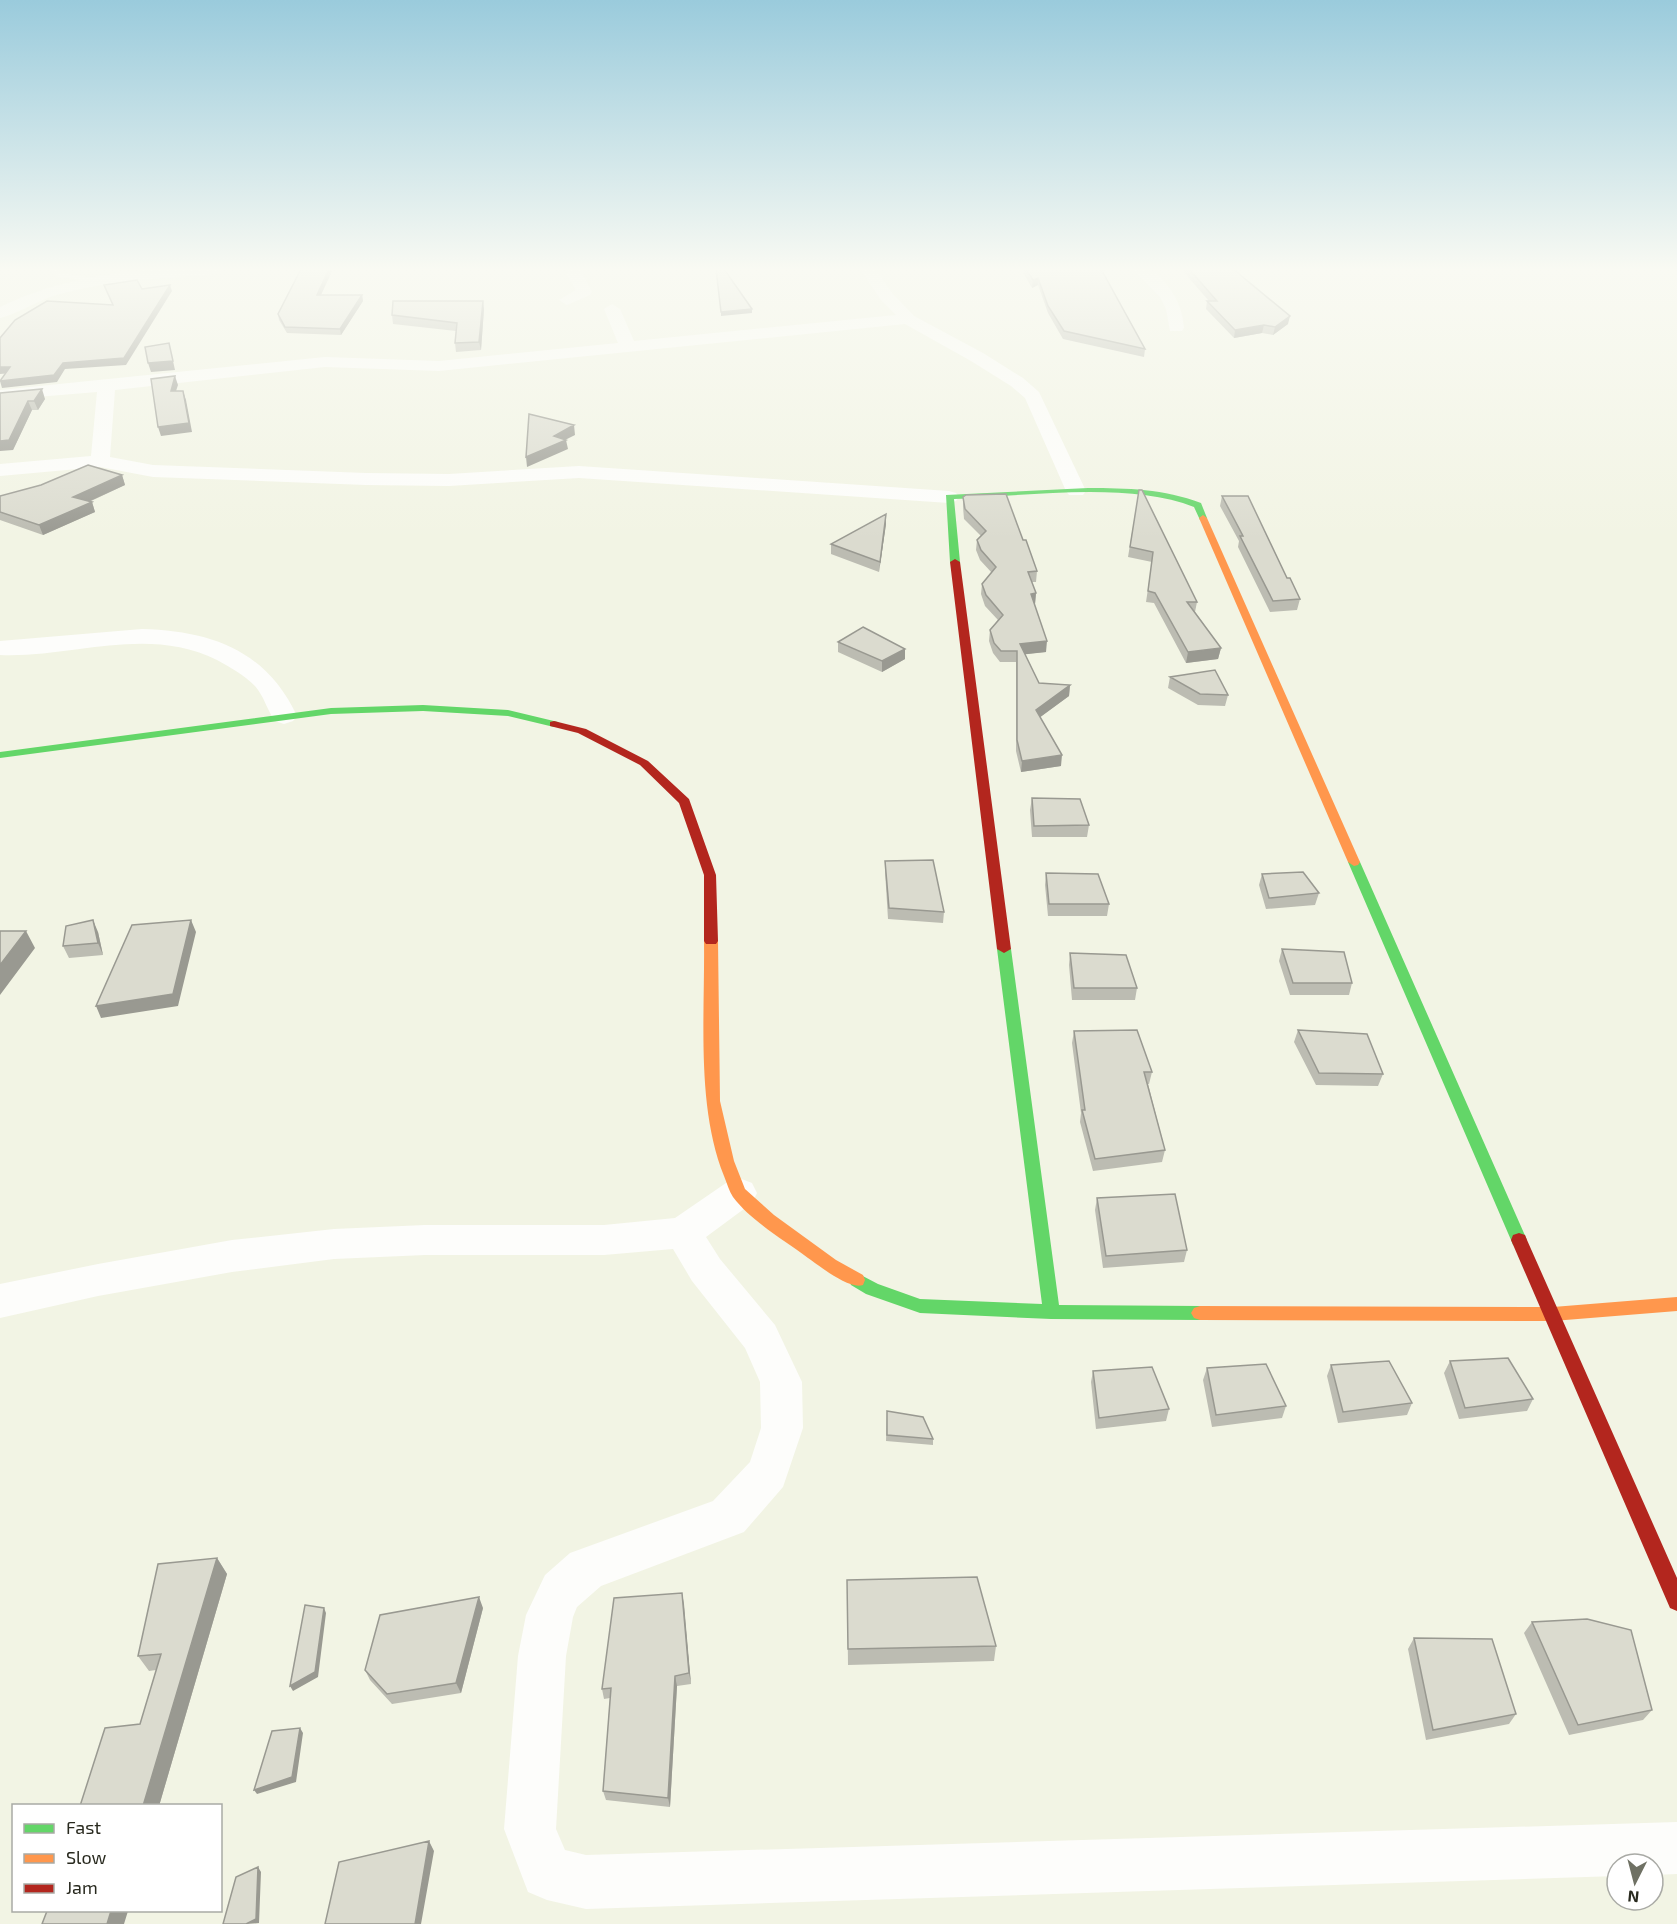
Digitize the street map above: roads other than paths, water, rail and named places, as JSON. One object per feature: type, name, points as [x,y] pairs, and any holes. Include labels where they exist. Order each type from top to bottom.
[{"type":"street","points":[[0,395],[325,362],[439,366],[507,359]]},
{"type":"street","points":[[980,359],[1017,382],[1033,396],[1076,491]]},
{"type":"street","points":[[100,461],[106,386]]},
{"type":"street","points":[[0,470],[100,461],[153,471],[366,479],[449,480],[579,472],[949,497],[1076,491],[1154,491],[1184,497],[1198,505],[1677,1601]]},
{"type":"street","points":[[949,497],[956,575],[1051,1312]]},
{"type":"street","points":[[0,648],[135,635],[178,637],[212,646],[248,667],[272,688],[284,716]]},
{"type":"street","points":[[0,755],[284,716],[331,711],[423,708],[507,713],[582,731],[644,763],[685,802],[710,875],[713,1101],[726,1161],[739,1193],[768,1220],[830,1265],[872,1289],[920,1306],[1051,1312],[1553,1314],[1677,1304]]},
{"type":"street","points":[[0,1301],[98,1280],[232,1256],[334,1244],[425,1240],[604,1240],[683,1233],[739,1193]]},
{"type":"street","points":[[683,1233],[706,1270],[761,1337],[781,1382],[782,1428],[768,1473],[728,1517],[586,1569],[561,1591],[550,1616],[542,1656],[530,1829],[547,1873],[586,1882],[1677,1848]]}]
